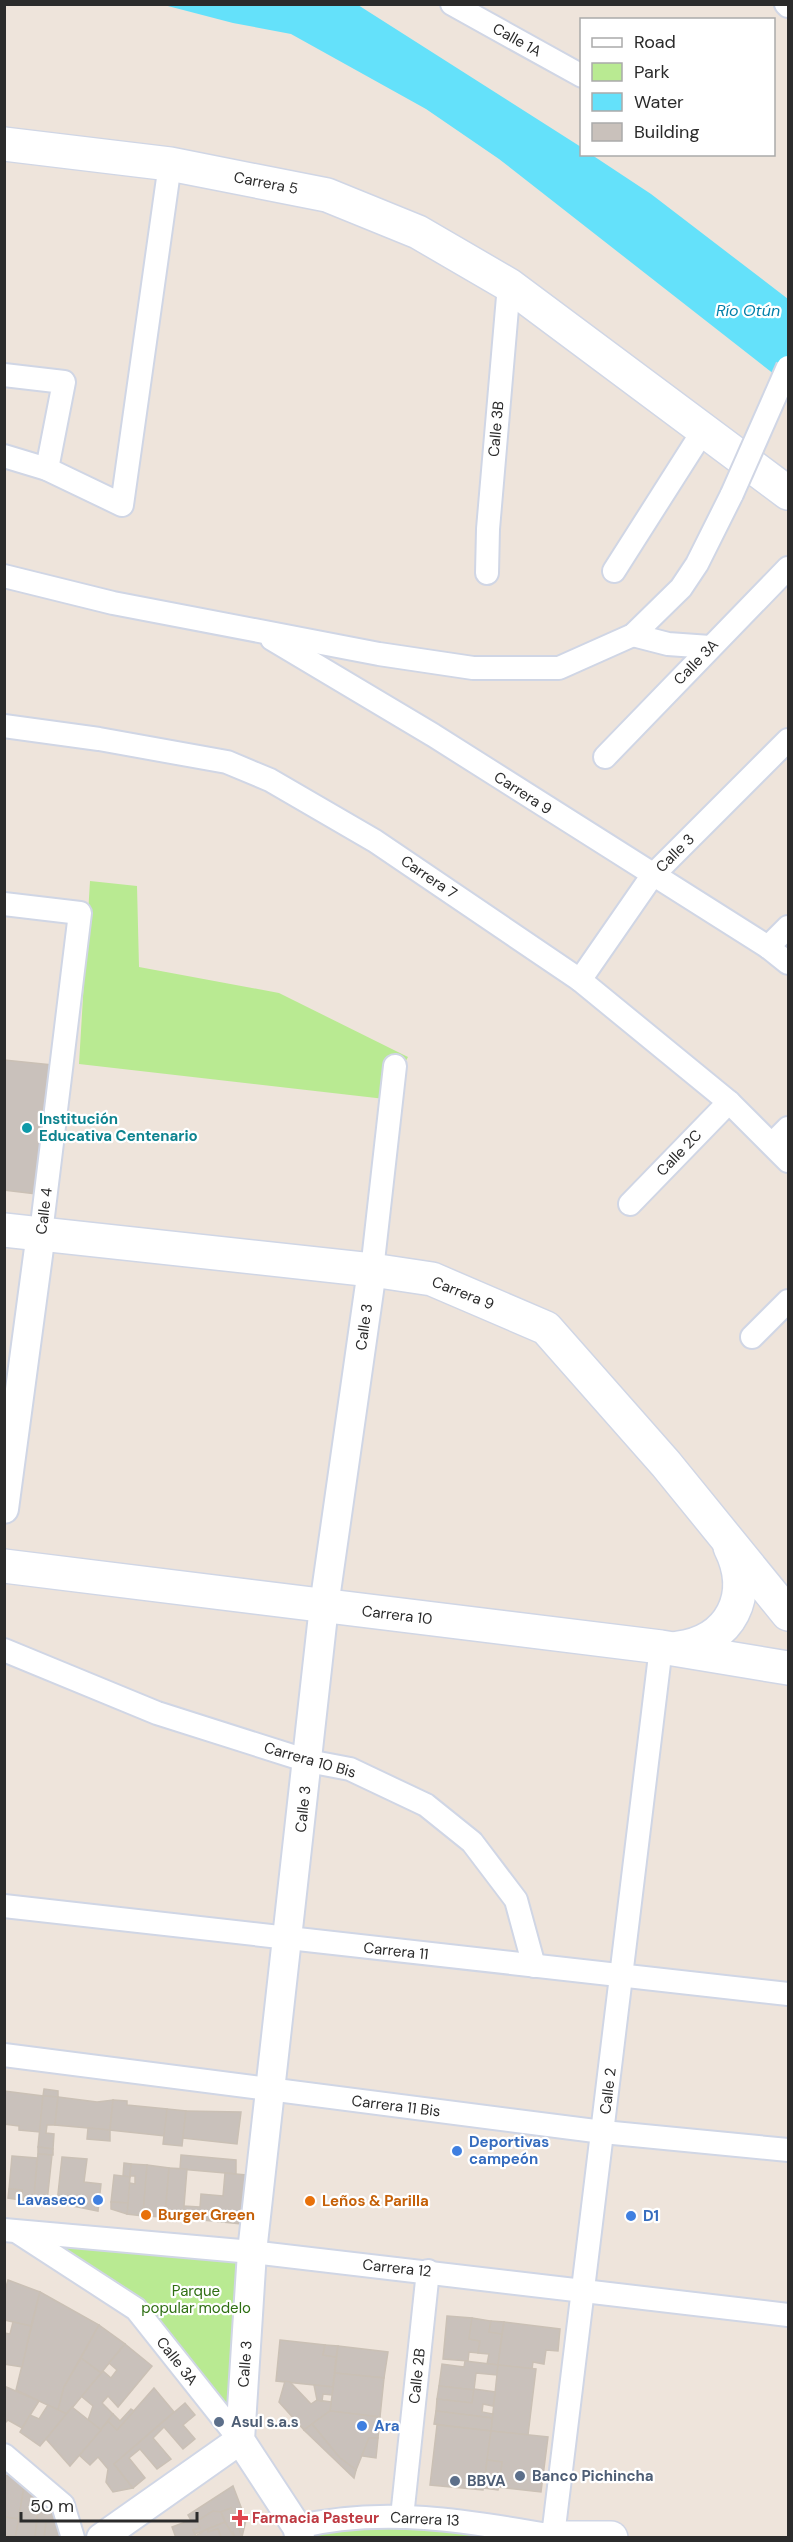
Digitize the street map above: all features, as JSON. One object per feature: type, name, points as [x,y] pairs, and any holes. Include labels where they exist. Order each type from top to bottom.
[{"type":"main road","name":"Carrera 5","points":[[4,144],[170,164],[327,195],[418,232],[508,285],[789,494]]},
{"type":"main road","name":"Carrera 9","points":[[4,1230],[372,1270],[432,1279],[546,1328],[722,1532],[789,1614]]},
{"type":"main road","points":[[661,1647],[679,1648],[696,1645],[712,1637],[736,1611],[739,1591],[738,1570],[732,1551],[722,1532]]},
{"type":"main road","name":"Carrera 10","points":[[4,1566],[661,1647],[789,1668]]},
{"type":"main road","points":[[552,2537],[611,2538]]},
{"type":"street","name":"Calle 1A","points":[[452,4],[580,75]]},
{"type":"street","points":[[4,456],[47,470],[122,505],[170,164]]},
{"type":"street","name":"Calle 3B","points":[[487,573],[488,529],[508,285]]},
{"type":"street","points":[[4,576],[113,603],[379,654],[473,668],[559,668],[633,635],[681,588],[697,564],[732,494],[789,367]]},
{"type":"street","points":[[4,375],[64,382],[47,470]]},
{"type":"street","points":[[614,571],[703,430]]},
{"type":"street","name":"Calle 3A","points":[[604,757],[710,646],[789,568]]},
{"type":"street","name":"Carrera 9","points":[[255,630],[353,686],[768,947],[789,963]]},
{"type":"street","points":[[633,635],[668,644],[710,646]]},
{"type":"street","name":"Carrera 7","points":[[4,726],[99,739],[227,762],[270,780],[375,841],[580,980],[729,1102],[789,1161]]},
{"type":"street","name":"Calle 3","points":[[580,980],[652,876],[789,740]]},
{"type":"street","name":"Calle 4","points":[[4,904],[80,913],[4,1509]]},
{"type":"street","points":[[768,947],[789,927]]},
{"type":"street","name":"Calle 3","points":[[240,2440],[252,2252],[272,2091],[324,1606],[372,1270],[395,1066]]},
{"type":"street","name":"Calle 2C","points":[[630,1204],[729,1102]]},
{"type":"street","points":[[772,1144],[789,1128]]},
{"type":"street","points":[[752,1337],[789,1301]]},
{"type":"street","name":"Calle 2","points":[[552,2537],[661,1647]]},
{"type":"street","name":"Carrera 10 Bis","points":[[4,1650],[157,1713],[308,1761],[350,1769],[426,1805],[472,1842],[516,1900],[534,1966]]},
{"type":"street","name":"Carrera 11","points":[[4,1906],[288,1940],[789,1994]]},
{"type":"street","name":"Carrera 11 Bis","points":[[4,2055],[603,2132],[789,2150]]},
{"type":"street","name":"Calle 3A","points":[[10,2230],[136,2309],[240,2440]]},
{"type":"street","name":"Carrera 12","points":[[10,2230],[428,2271],[581,2292],[789,2315]]},
{"type":"street","name":"Calle 2B","points":[[402,2517],[428,2271]]},
{"type":"street","points":[[101,2538],[240,2440],[298,2532]]},
{"type":"street","points":[[4,2455],[12,2458],[63,2505],[73,2538]]},
{"type":"street","name":"Carrera 13","points":[[298,2532],[332,2518],[402,2517],[472,2522],[552,2537]]},
{"type":"green space","points":[[90,881],[137,886],[139,967],[279,993],[408,1057],[385,1099],[79,1064]]},
{"type":"green space","name":"Parque popular modelo","points":[[15,2230],[252,2252],[240,2440],[136,2309]]},
{"type":"green space","points":[[332,2518],[550,2538],[300,2538]]},
{"type":"water","name":"Río Otún","points":[[164,5],[358,5],[580,146],[580,156],[594,156],[651,194],[788,299],[788,385],[499,159],[426,109],[291,34],[233,23]]},
{"type":"building","name":"Institución Educativa Centenario","points":[[4,1060],[62,1066],[36,1194],[4,1190]]},
{"type":"building","points":[[44,2089],[58,2091],[58,2097],[43,2096]]},
{"type":"building","points":[[4,2091],[43,2096],[40,2132],[19,2130],[19,2126],[4,2124]]},
{"type":"building","points":[[43,2096],[58,2097],[55,2125],[47,2125],[46,2133],[54,2134],[53,2149],[38,2147]]},
{"type":"building","points":[[58,2097],[97,2102],[113,2100],[110,2130],[55,2125]]},
{"type":"building","points":[[113,2100],[127,2101],[127,2105],[167,2109],[165,2136],[110,2130]]},
{"type":"building","points":[[167,2109],[186,2111],[182,2146],[163,2144]]},
{"type":"building","points":[[186,2111],[241,2112],[237,2144],[183,2138]]},
{"type":"building","points":[[88,2128],[110,2130],[110,2141],[87,2139]]},
{"type":"building","points":[[38,2147],[53,2149],[53,2155],[38,2154]]},
{"type":"building","points":[[38,2154],[52,2155],[47,2202],[33,2201]]},
{"type":"building","points":[[181,2155],[236,2160],[236,2174],[180,2169]]},
{"type":"building","points":[[12,2156],[37,2158],[34,2197],[22,2196],[22,2190],[9,2189]]},
{"type":"building","points":[[62,2157],[87,2159],[84,2182],[101,2184],[98,2211],[57,2203]]},
{"type":"building","points":[[124,2163],[131,2164],[130,2177],[123,2176]]},
{"type":"building","points":[[131,2164],[147,2165],[143,2216],[127,2214],[129,2183],[135,2184],[135,2176],[130,2176]]},
{"type":"building","points":[[147,2165],[169,2168],[165,2217],[143,2216]]},
{"type":"building","points":[[169,2168],[187,2169],[183,2218],[165,2217]]},
{"type":"building","points":[[225,2173],[246,2175],[241,2224],[183,2218],[184,2206],[200,2207],[201,2194],[223,2196]]},
{"type":"building","points":[[114,2175],[130,2177],[128,2203],[111,2202]]},
{"type":"building","points":[[9,2189],[22,2190],[22,2196],[34,2197],[33,2202],[8,2198]]},
{"type":"building","points":[[111,2202],[128,2203],[127,2214],[111,2209]]},
{"type":"building","points":[[8,2280],[40,2292],[31,2326],[4,2320],[4,2294]]},
{"type":"building","points":[[40,2292],[99,2325],[64,2387],[58,2410],[16,2390]]},
{"type":"building","points":[[447,2316],[472,2318],[469,2339],[480,2341],[478,2353],[469,2352],[468,2361],[443,2359]]},
{"type":"building","points":[[472,2318],[491,2321],[489,2332],[502,2334],[498,2365],[487,2364],[489,2354],[478,2353],[480,2341],[469,2339]]},
{"type":"building","points":[[491,2321],[504,2322],[502,2334],[489,2332]]},
{"type":"building","points":[[13,2322],[31,2326],[22,2367],[4,2364],[4,2333],[10,2334]]},
{"type":"building","points":[[504,2322],[560,2329],[558,2351],[546,2350],[544,2364],[533,2362],[532,2369],[498,2365]]},
{"type":"building","points":[[99,2325],[125,2344],[101,2373],[81,2358]]},
{"type":"building","points":[[280,2340],[325,2345],[323,2355],[336,2357],[333,2387],[276,2381]]},
{"type":"building","points":[[125,2344],[152,2366],[118,2407],[108,2396],[102,2403],[113,2414],[101,2430],[88,2420],[93,2406],[81,2396],[103,2371],[111,2378],[117,2370],[109,2363]]},
{"type":"building","points":[[325,2345],[338,2346],[336,2357],[323,2355]]},
{"type":"building","points":[[338,2346],[388,2352],[384,2378],[335,2373]]},
{"type":"building","points":[[81,2358],[101,2373],[67,2414],[58,2410],[64,2387]]},
{"type":"building","points":[[465,2361],[498,2365],[497,2375],[476,2373],[474,2390],[439,2386],[442,2364],[464,2367]]},
{"type":"building","points":[[498,2365],[536,2369],[528,2435],[491,2431]]},
{"type":"building","points":[[335,2373],[384,2378],[380,2417],[330,2411]]},
{"type":"building","points":[[285,2381],[290,2382],[311,2404],[317,2400],[331,2402],[330,2411],[304,2430],[279,2402]]},
{"type":"building","points":[[314,2385],[333,2387],[332,2395],[323,2394],[322,2401],[317,2400]]},
{"type":"building","points":[[4,2386],[39,2401],[22,2428],[8,2420],[4,2424]]},
{"type":"building","points":[[439,2386],[474,2390],[472,2403],[437,2399]]},
{"type":"building","points":[[154,2388],[174,2412],[114,2464],[133,2488],[113,2492],[106,2482],[108,2469],[98,2457],[90,2465],[79,2455],[108,2421],[117,2430]]},
{"type":"building","points":[[474,2389],[495,2392],[493,2406],[483,2404],[482,2412],[493,2414],[492,2418],[436,2411],[437,2399],[472,2403]]},
{"type":"building","points":[[185,2403],[195,2415],[183,2425],[195,2439],[183,2449],[164,2427],[153,2438],[171,2459],[157,2469],[140,2449],[129,2458],[145,2478],[133,2488],[114,2464]]},
{"type":"building","points":[[48,2405],[67,2414],[40,2446],[20,2432],[30,2415],[39,2419]]},
{"type":"building","points":[[72,2407],[101,2430],[70,2466],[46,2439]]},
{"type":"building","points":[[131,2409],[134,2411],[117,2430],[108,2421],[113,2414],[120,2421]]},
{"type":"building","points":[[330,2411],[380,2417],[378,2438],[369,2438],[356,2470],[339,2457],[312,2424]]},
{"type":"building","points":[[436,2411],[492,2418],[491,2431],[434,2424]]},
{"type":"building","points":[[312,2424],[339,2457],[356,2470],[354,2478],[304,2430]]},
{"type":"building","points":[[437,2425],[491,2431],[483,2490],[430,2485]]},
{"type":"building","points":[[491,2431],[548,2437],[541,2492],[498,2487],[502,2462],[487,2460]]},
{"type":"building","points":[[369,2438],[378,2438],[376,2458],[362,2456]]},
{"type":"building","points":[[487,2460],[502,2462],[498,2490],[484,2488]]},
{"type":"building","points":[[4,2475],[25,2478],[19,2519],[4,2517]]},
{"type":"building","points":[[233,2486],[246,2520],[242,2537],[231,2508],[218,2513],[213,2511],[197,2521],[200,2528],[193,2530],[196,2536],[176,2538],[172,2527],[191,2520],[188,2515]]},
{"type":"building","points":[[24,2488],[39,2490],[35,2538],[15,2537]]},
{"type":"building","points":[[39,2501],[56,2506],[71,2538],[44,2538],[46,2521],[37,2520]]},
{"type":"building","points":[[231,2508],[242,2538],[235,2538],[233,2532],[231,2534],[221,2512]]},
{"type":"building","points":[[213,2511],[221,2512],[225,2522],[195,2534],[193,2530],[200,2528],[197,2521]]},
{"type":"building","points":[[4,2517],[19,2519],[15,2537],[4,2535]]},
{"type":"building","points":[[37,2520],[46,2521],[44,2538],[35,2538]]},
{"type":"building","points":[[225,2522],[235,2538],[221,2538],[218,2529],[208,2532],[208,2529]]},
{"type":"building","points":[[207,2529],[208,2532],[218,2529],[221,2538],[192,2538]]},
{"type":"place","name":"Institución Educativa Centenario","points":[[27,1128]]},
{"type":"place","name":"Deportivas campeón","points":[[457,2151]]},
{"type":"place","name":"Lavaseco","points":[[98,2200]]},
{"type":"place","name":"Leños & Parilla","points":[[310,2201]]},
{"type":"place","name":"Burger Green","points":[[146,2215]]},
{"type":"place","name":"D1","points":[[631,2216]]},
{"type":"place","name":"Asul s.a.s","points":[[219,2422]]},
{"type":"place","name":"Ara","points":[[362,2426]]},
{"type":"place","name":"Banco Pichincha","points":[[520,2476]]},
{"type":"place","name":"BBVA","points":[[455,2481]]},
{"type":"place","name":"Farmacia Pasteur","points":[[240,2518]]}]
